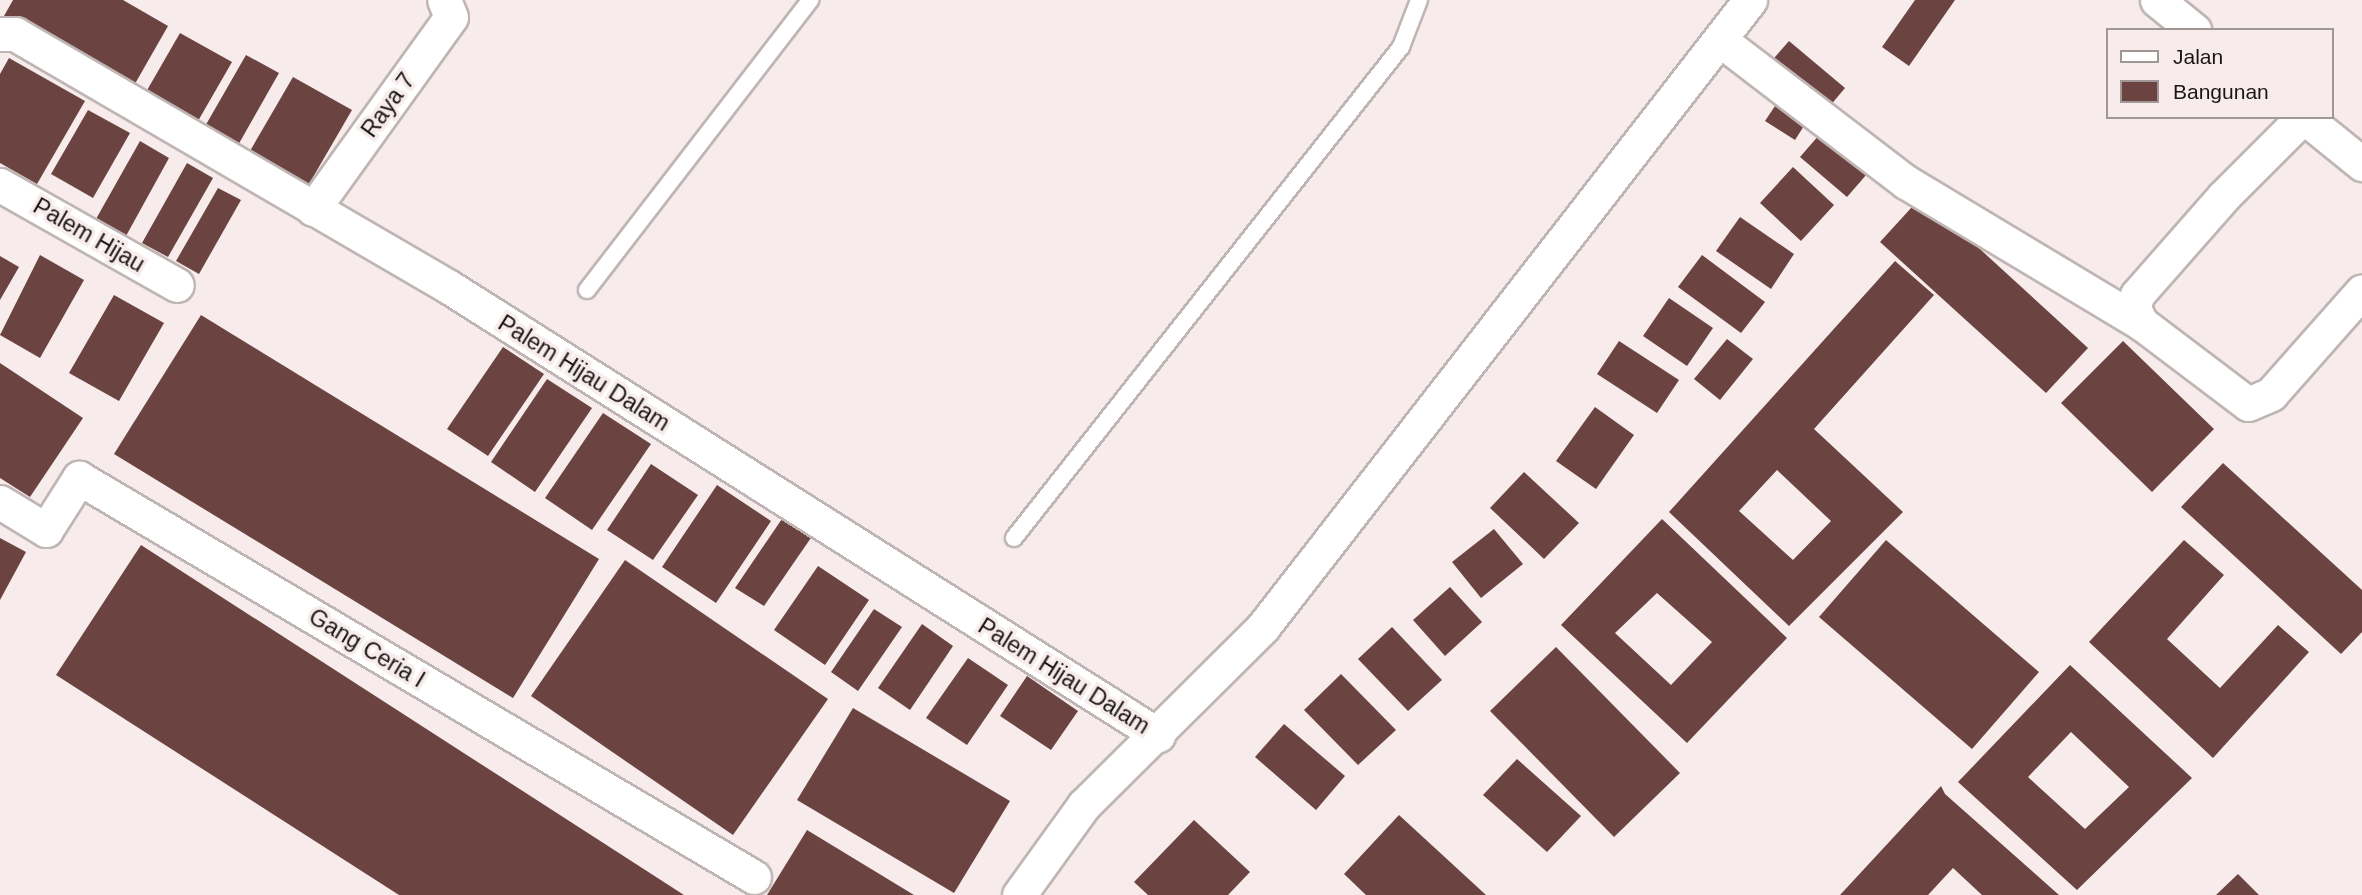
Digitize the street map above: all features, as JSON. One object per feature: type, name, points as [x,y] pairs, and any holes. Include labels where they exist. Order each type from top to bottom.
[{"type":"street","points":[[1019,895],[1084,804],[1157,735],[1263,627],[1750,0]]},
{"type":"street","points":[[2157,0],[2192,28]]},
{"type":"street","name":"Raya 7","points":[[313,209],[452,4]]},
{"type":"street","name":"Palem Hijau Dalam","points":[[0,34],[15,34],[449,287],[1157,735]]},
{"type":"street","points":[[1720,40],[1906,182],[2141,323],[2248,404],[2271,394],[2362,291]]},
{"type":"street","points":[[2141,323],[2134,308],[2137,295],[2302,119]]},
{"type":"street","points":[[2306,119],[2362,164]]},
{"type":"street","name":"Palem Hijau","points":[[0,185],[177,285]]},
{"type":"street","name":"Gang Ceria I","points":[[0,502],[46,530],[79,478],[754,877]]},
{"type":"lane","points":[[587,290],[810,0]]},
{"type":"lane","points":[[1014,538],[1401,47],[1419,0]]},
{"type":"building","points":[[13,0],[123,0],[168,26],[132,89],[4,16]]},
{"type":"building","points":[[1915,0],[1955,0],[1909,66],[1882,47]]},
{"type":"building","points":[[180,33],[232,62],[198,121],[146,92]]},
{"type":"building","points":[[1789,41],[1845,88],[1824,113],[1768,65]]},
{"type":"building","points":[[246,55],[279,73],[237,147],[204,128]]},
{"type":"building","points":[[9,58],[85,101],[37,184],[0,163],[0,74]]},
{"type":"building","points":[[293,77],[352,110],[309,184],[250,151]]},
{"type":"building","points":[[1779,100],[1809,118],[1795,140],[1765,121]]},
{"type":"building","points":[[88,110],[130,133],[93,198],[51,174]]},
{"type":"building","points":[[1820,134],[1867,174],[1847,197],[1800,157]]},
{"type":"building","points":[[140,141],[169,158],[126,236],[96,219]]},
{"type":"building","points":[[187,163],[213,178],[168,257],[142,243]]},
{"type":"building","points":[[1793,167],[1834,205],[1801,241],[1760,203]]},
{"type":"building","points":[[218,188],[241,200],[199,274],[176,261]]},
{"type":"building","points":[[1922,196],[2088,348],[2046,393],[1880,242]]},
{"type":"building","points":[[1740,217],[1794,254],[1771,289],[1716,251]]},
{"type":"building","points":[[40,255],[84,280],[40,358],[0,335]]},
{"type":"building","points":[[1702,255],[1765,302],[1741,333],[1678,287]]},
{"type":"building","points":[[0,256],[19,267],[0,300]]},
{"type":"building","points":[[1895,261],[1934,295],[1814,429],[1903,512],[1789,626],[1669,512]],"holes":[[[1777,470],[1831,521],[1793,560],[1739,511]]]},
{"type":"building","points":[[114,295],[164,323],[119,401],[69,373]]},
{"type":"building","points":[[1669,298],[1713,328],[1687,366],[1643,336]]},
{"type":"building","points":[[201,315],[599,559],[513,698],[114,454]]},
{"type":"building","points":[[1727,339],[1753,359],[1720,400],[1694,379]]},
{"type":"building","points":[[1619,341],[1679,380],[1657,413],[1597,374]]},
{"type":"building","points":[[2123,341],[2214,429],[2152,492],[2061,403]]},
{"type":"building","points":[[503,347],[544,374],[488,456],[447,429]]},
{"type":"building","points":[[0,363],[83,418],[30,497],[0,478]]},
{"type":"building","points":[[547,379],[592,408],[535,492],[491,462]]},
{"type":"building","points":[[1595,407],[1634,435],[1596,489],[1556,461]]},
{"type":"building","points":[[603,413],[651,444],[592,530],[545,498]]},
{"type":"building","points":[[2223,463],[2362,590],[2362,632],[2341,654],[2181,507]]},
{"type":"building","points":[[651,464],[698,495],[653,560],[607,530]]},
{"type":"building","points":[[1524,472],[1579,523],[1544,559],[1490,508]]},
{"type":"building","points":[[717,485],[771,521],[716,603],[662,567]]},
{"type":"building","points":[[786,513],[815,532],[764,606],[735,588]]},
{"type":"building","points":[[1662,519],[1787,638],[1687,743],[1561,625]],"holes":[[[1657,593],[1712,642],[1671,685],[1615,633]]]},
{"type":"building","points":[[1494,529],[1523,564],[1481,598],[1452,562]]},
{"type":"building","points":[[0,538],[26,552],[0,600]]},
{"type":"building","points":[[1886,540],[2039,672],[1972,749],[1819,617]]},
{"type":"building","points":[[2184,540],[2224,575],[2167,639],[2220,688],[2278,625],[2309,652],[2213,758],[2089,642]]},
{"type":"building","points":[[141,545],[684,895],[399,895],[56,675]]},
{"type":"building","points":[[625,560],[828,699],[733,835],[531,696]]},
{"type":"building","points":[[818,566],[869,600],[825,665],[774,630]]},
{"type":"building","points":[[1450,587],[1482,622],[1445,656],[1413,620]]},
{"type":"building","points":[[874,609],[902,627],[858,691],[831,672]]},
{"type":"building","points":[[922,624],[953,646],[910,710],[878,688]]},
{"type":"building","points":[[1392,627],[1442,680],[1408,711],[1358,659]]},
{"type":"building","points":[[1556,647],[1680,773],[1614,837],[1490,711]]},
{"type":"building","points":[[968,658],[1008,685],[967,745],[926,718]]},
{"type":"building","points":[[2070,665],[2192,778],[2077,890],[1958,782]],"holes":[[[2071,732],[2129,787],[2085,829],[2028,777]]]},
{"type":"building","points":[[1341,674],[1396,730],[1358,765],[1304,710]]},
{"type":"building","points":[[1027,676],[1078,711],[1051,750],[1000,716]]},
{"type":"building","points":[[853,708],[1010,801],[954,893],[797,800]]},
{"type":"building","points":[[1284,724],[1345,776],[1316,810],[1255,757]]},
{"type":"building","points":[[1517,759],[1581,816],[1547,852],[1483,795]]},
{"type":"building","points":[[1941,786],[1945,794],[2059,895],[1982,895],[1953,868],[1928,895],[1840,895]]},
{"type":"building","points":[[1399,815],[1486,895],[1366,895],[1344,874]]},
{"type":"building","points":[[1194,820],[1250,872],[1228,895],[1148,895],[1134,882]]},
{"type":"building","points":[[807,830],[914,895],[767,895]]},
{"type":"building","points":[[2238,874],[2259,895],[2216,895]]}]
